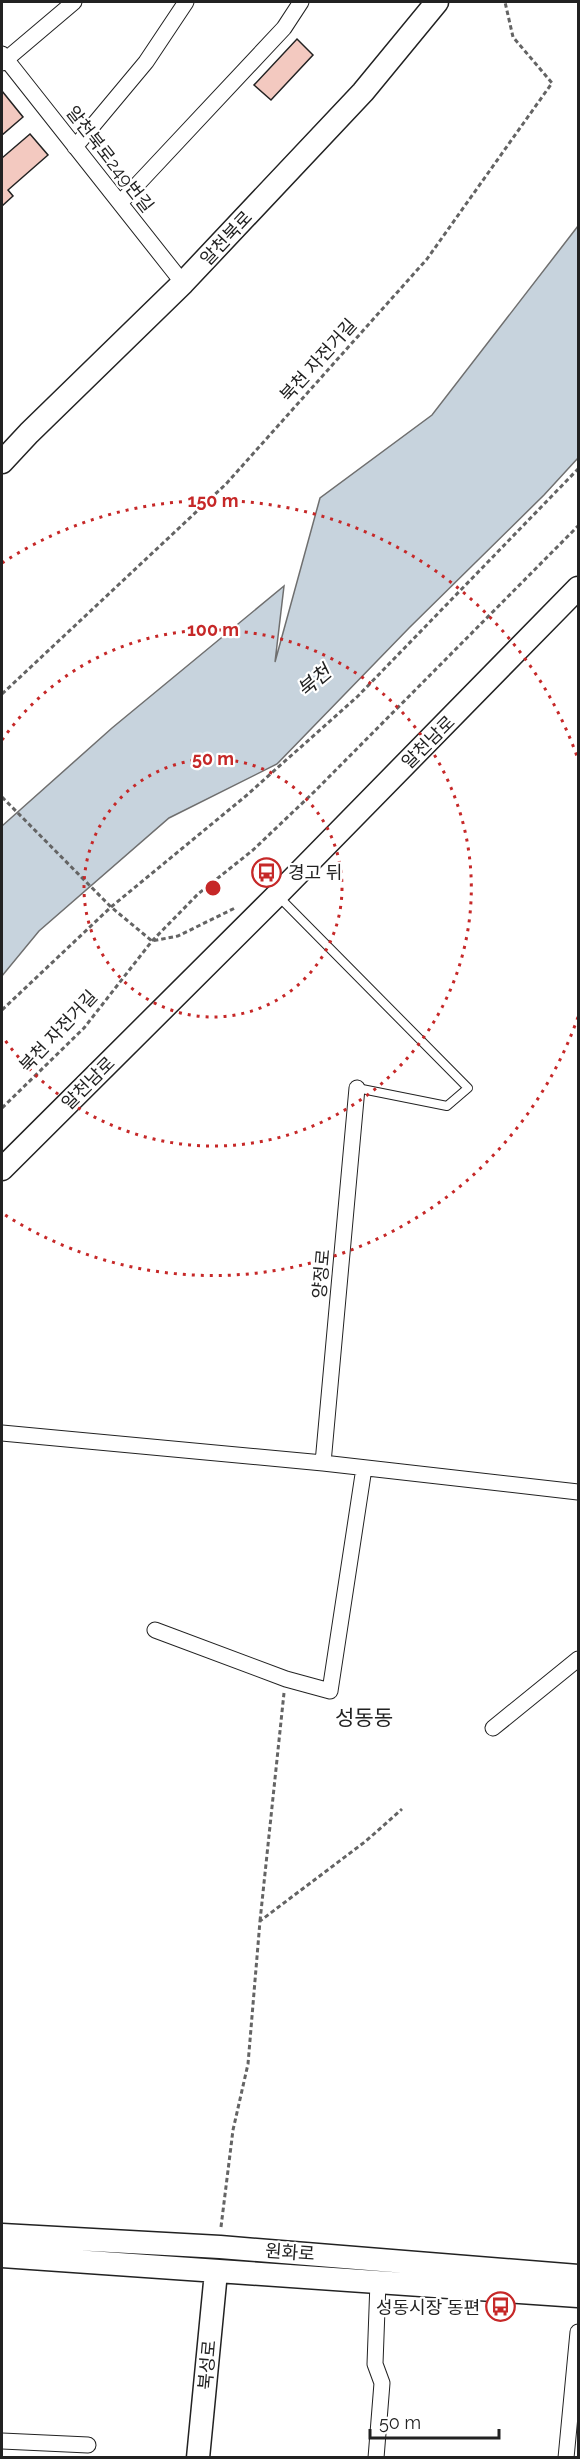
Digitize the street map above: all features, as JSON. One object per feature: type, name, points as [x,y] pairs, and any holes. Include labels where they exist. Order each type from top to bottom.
[{"type":"street","name":"알천북로249번길","points":[[74,2],[3,59],[183,283]]},
{"type":"street","points":[[75,147],[146,62],[186,2]]},
{"type":"street","points":[[120,203],[284,28],[301,2]]},
{"type":"street","name":"알천북로","points":[[2,462],[183,283],[363,92],[437,2]]},
{"type":"street","name":"알천남로","points":[[2,1169],[277,895],[579,588]]},
{"type":"street","name":"양정로","points":[[323,1463],[357,1088]]},
{"type":"street","points":[[2,1433],[323,1463],[579,1492]]},
{"type":"street","points":[[155,1630],[286,1679],[330,1691],[364,1468]]},
{"type":"street","points":[[493,1728],[579,1659]]},
{"type":"street","name":"원화로","points":[[2,2235],[220,2247],[579,2276]]},
{"type":"street","name":"원화로","points":[[2,2256],[579,2296]]},
{"type":"street","name":"북성로","points":[[198,2457],[216,2272]]},
{"type":"street","points":[[376,2457],[382,2383],[375,2364],[378,2282]]},
{"type":"street","points":[[566,2457],[579,2332]]},
{"type":"street","points":[[2,2441],[88,2445]]},
{"type":"lane","points":[[277,895],[468,1088],[447,1106],[357,1088]]},
{"type":"path","name":"북천 자전거길","points":[[2,694],[226,484],[427,259],[552,82],[513,37],[505,2]]},
{"type":"path","points":[[2,1010],[111,907],[247,795],[358,696],[579,469]]},
{"type":"path","name":"북천 자전거길","points":[[2,1108],[84,1028],[152,941],[198,894],[253,850],[306,799],[579,526]]},
{"type":"path","points":[[2,797],[111,907],[152,941],[178,936],[240,906]]},
{"type":"path","points":[[220,2247],[233,2130],[248,2064],[258,1929],[286,1679]]},
{"type":"path","points":[[260,1921],[366,1841],[402,1809]]},
{"type":"water","name":"북천","points":[[578,226],[578,458],[277,764],[169,818],[39,931],[2,976],[2,826],[112,728],[284,586],[275,662],[320,498],[432,415]]},
{"type":"building","points":[[297,39],[313,55],[271,100],[254,85]]},
{"type":"building","points":[[2,91],[23,117],[2,135]]},
{"type":"building","points":[[30,134],[48,155],[8,190],[13,196],[2,206],[2,158]]},
{"type":"place","name":"경고 뒤","points":[[267,872]]},
{"type":"place","name":"성동시장 동편","points":[[501,2307]]},
{"type":"district","name":"성동동","points":[[364,1717]]}]
